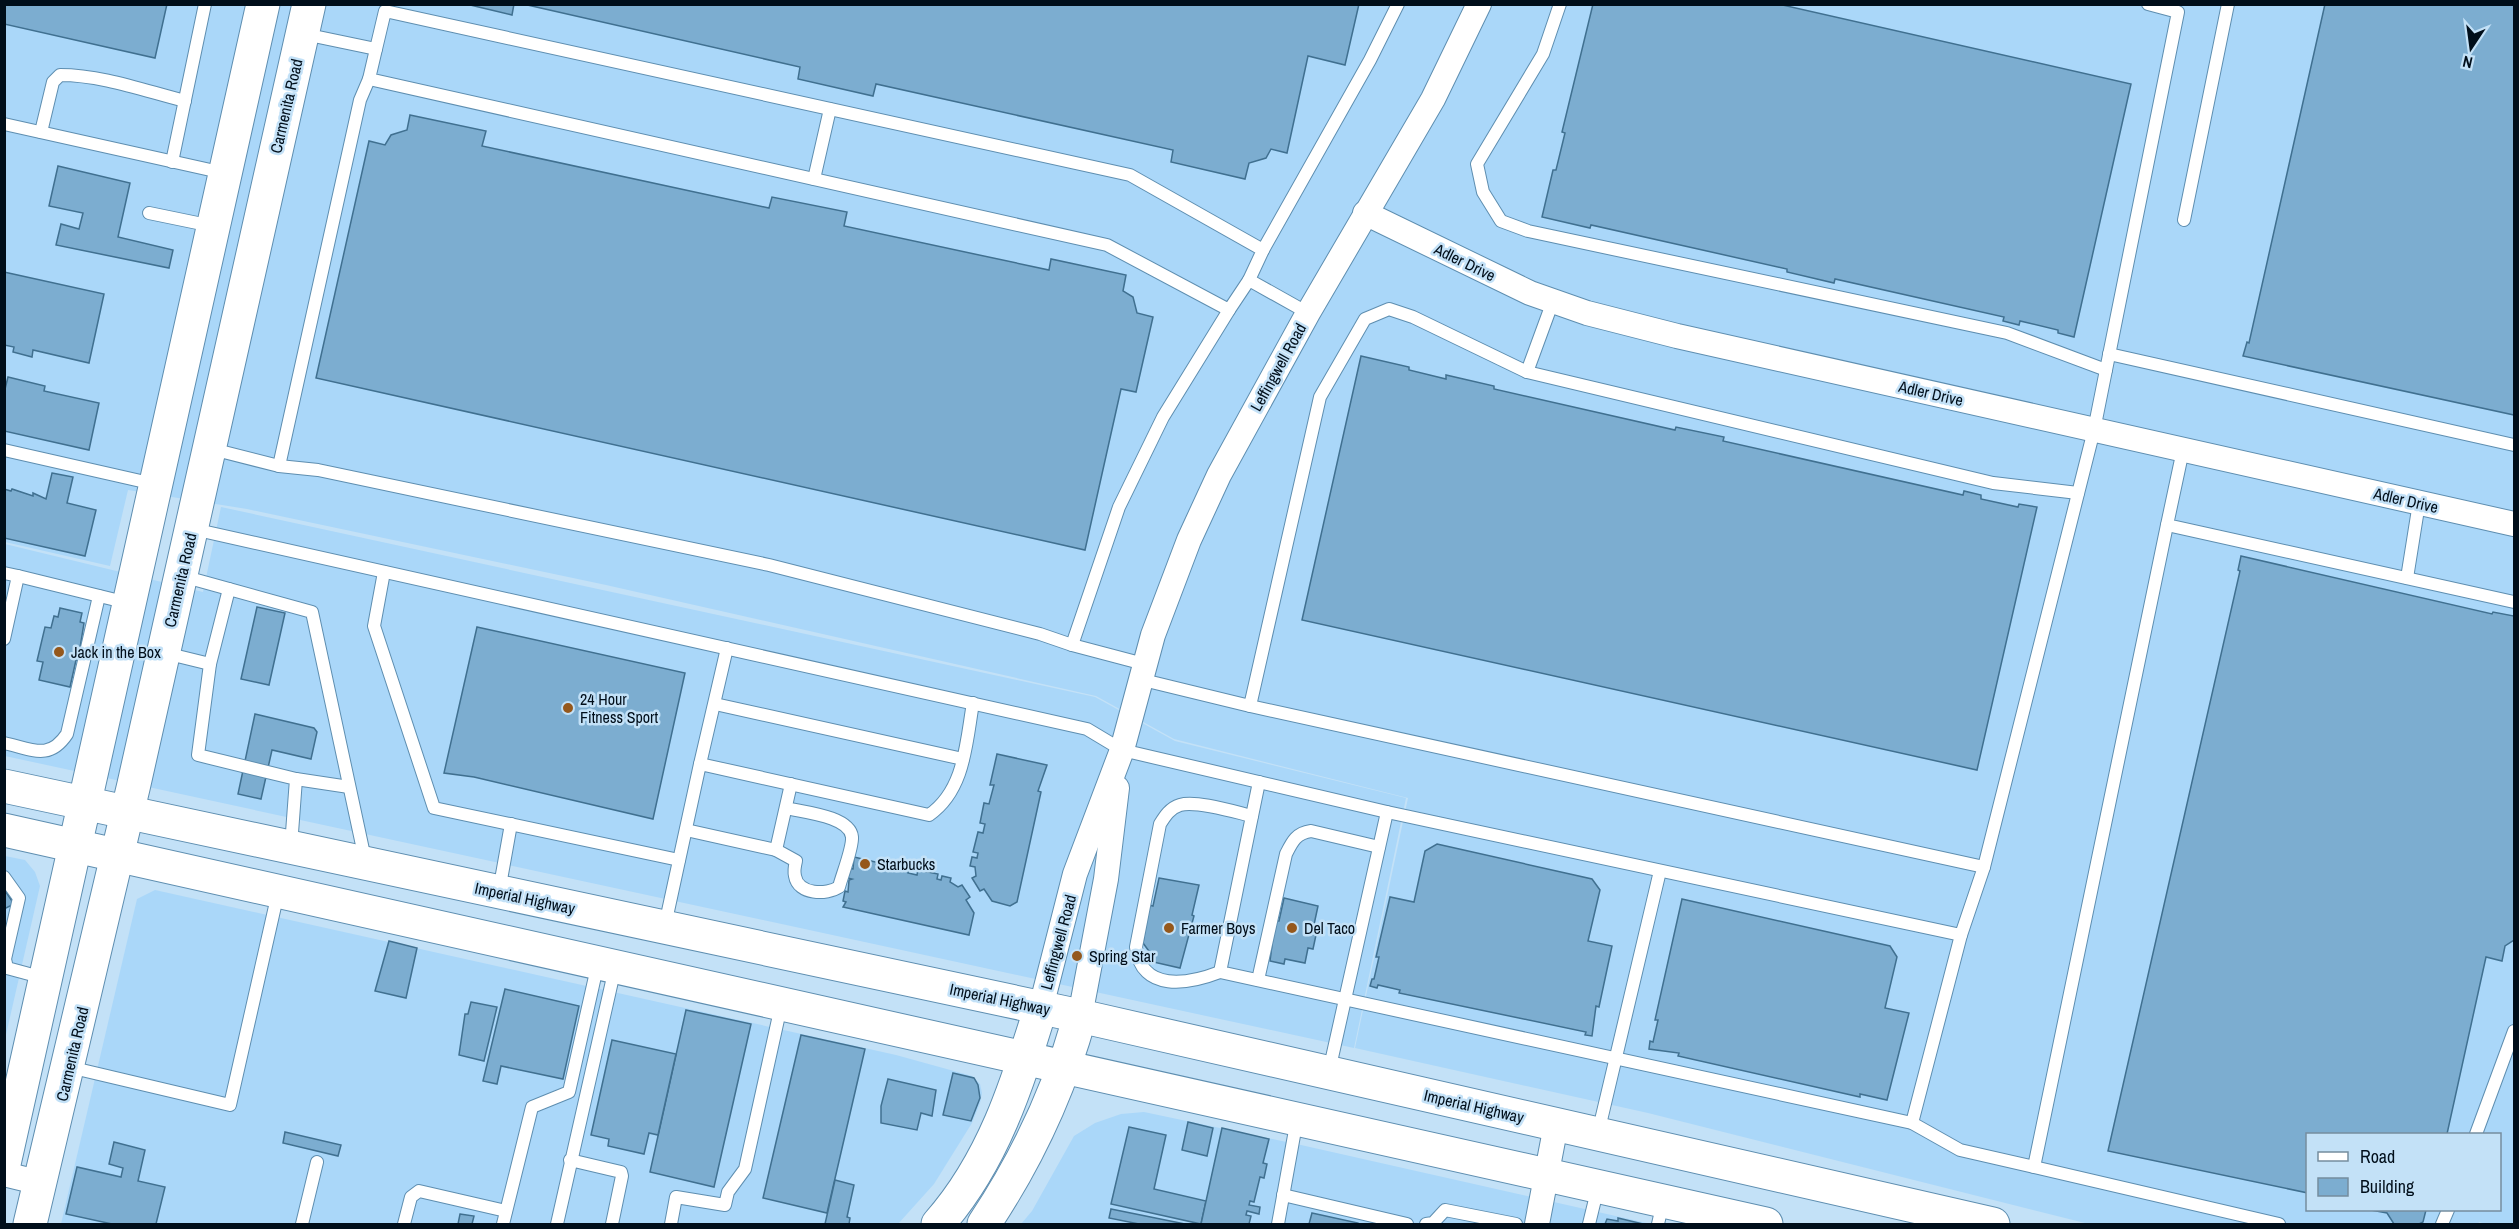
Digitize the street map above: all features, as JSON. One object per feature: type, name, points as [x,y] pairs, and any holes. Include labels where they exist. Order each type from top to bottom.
[{"type":"main road","points":[[4,1164],[84,804],[114,599],[155,485],[263,4]]},
{"type":"main road","name":"Carmenita Road","points":[[30,1224],[118,855],[306,19]]},
{"type":"main road","name":"Imperial Highway","points":[[4,786],[1041,1007],[1993,1224]]},
{"type":"main road","points":[[4,830],[1598,1186],[1661,1213],[1766,1224]]},
{"type":"main road","name":"Leffingwell Road","points":[[938,1224],[985,1157],[1016,1091],[1041,1007]]},
{"type":"main road","name":"Leffingwell Road","points":[[984,1224],[1039,1132],[1066,1067],[1080,1016]]},
{"type":"street","name":"Leffingwell Road","points":[[1041,1007],[1075,874],[1122,750],[1142,671],[1162,606],[1189,540],[1219,475],[1308,313],[1433,99],[1479,4]]},
{"type":"street","name":"Adler Drive","points":[[1365,213],[1530,293],[1587,313],[1677,336],[2514,524]]},
{"type":"street","name":"Leffingwell Road","points":[[1080,1016],[1106,879],[1122,750]]},
{"type":"street","points":[[1537,1224],[1556,1125]]},
{"type":"street","points":[[4,1174],[41,1183]]},
{"type":"lane","points":[[172,162],[205,4]]},
{"type":"lane","points":[[1072,645],[1119,507],[1163,417],[1249,280],[1263,250],[1370,60],[1398,4]]},
{"type":"lane","points":[[1560,4],[1543,54],[1477,164],[1483,192],[1501,221],[1528,231],[2007,333],[2106,370]]},
{"type":"lane","points":[[1912,1123],[1960,935],[1984,867],[2094,430],[2178,12],[2148,4]]},
{"type":"lane","points":[[2184,220],[2228,4]]},
{"type":"lane","points":[[279,466],[360,100],[369,79],[385,8],[1130,175],[1263,250]]},
{"type":"lane","points":[[306,19],[376,49]]},
{"type":"lane","points":[[41,132],[53,82],[60,75],[107,82],[185,101]]},
{"type":"lane","points":[[369,79],[1107,244],[1229,310]]},
{"type":"lane","points":[[814,179],[830,109]]},
{"type":"lane","points":[[4,124],[225,174]]},
{"type":"lane","points":[[149,213],[213,226]]},
{"type":"lane","points":[[1249,280],[1308,313]]},
{"type":"lane","points":[[1527,372],[1553,301]]},
{"type":"lane","points":[[1250,706],[1320,398],[1365,319],[1389,309],[1413,317],[1527,372],[1993,483],[2078,493]]},
{"type":"lane","points":[[2109,354],[2514,445]]},
{"type":"lane","points":[[209,449],[279,466],[318,470],[769,565],[1040,634],[1142,671],[1250,706],[1984,867]]},
{"type":"lane","points":[[4,450],[155,485]]},
{"type":"lane","points":[[2034,1167],[2183,450]]},
{"type":"lane","points":[[2407,578],[2419,503]]},
{"type":"lane","points":[[2167,525],[2514,602]]},
{"type":"lane","points":[[191,528],[1087,729],[1122,750],[1387,812],[1960,935]]},
{"type":"lane","points":[[384,572],[374,626],[434,808],[679,860]]},
{"type":"lane","points":[[4,573],[114,599],[67,734],[59,747],[44,751],[4,743]]},
{"type":"lane","points":[[4,639],[18,576]]},
{"type":"lane","points":[[181,576],[312,612],[366,864]]},
{"type":"lane","points":[[229,589],[210,664],[198,755],[296,779],[349,787]]},
{"type":"lane","points":[[664,927],[727,648]]},
{"type":"lane","points":[[164,652],[210,664]]},
{"type":"lane","points":[[700,764],[929,815],[943,805],[959,778],[973,703]]},
{"type":"lane","points":[[715,704],[963,759]]},
{"type":"lane","points":[[291,848],[296,779]]},
{"type":"lane","points":[[1220,972],[1259,782]]},
{"type":"lane","points":[[776,850],[791,784]]},
{"type":"lane","points":[[1252,816],[1192,804],[1180,804],[1169,811],[1160,824],[1136,948],[1137,957],[1148,976],[1164,982],[1199,980],[1220,972],[1346,998],[1912,1123],[1960,1150],[2279,1224]]},
{"type":"lane","points":[[686,830],[776,850],[796,861],[795,876],[799,885],[812,891],[829,893],[839,887],[852,837],[848,827],[840,821],[786,808]]},
{"type":"lane","points":[[1329,1072],[1387,812]]},
{"type":"lane","points":[[499,892],[512,824]]},
{"type":"lane","points":[[1258,980],[1286,854],[1293,840],[1301,833],[1311,831],[1379,847]]},
{"type":"lane","points":[[1598,1134],[1660,870]]},
{"type":"lane","points":[[4,877],[19,898],[5,959],[7,968],[45,978]]},
{"type":"lane","points":[[69,1067],[230,1105],[279,891]]},
{"type":"lane","points":[[557,1224],[607,964]]},
{"type":"lane","points":[[503,1224],[532,1107],[569,1092],[607,964]]},
{"type":"lane","points":[[670,1224],[676,1197],[725,1205],[728,1192],[745,1169],[781,1003]]},
{"type":"lane","points":[[2476,1133],[2514,1031]]},
{"type":"lane","points":[[1278,1224],[1297,1119]]},
{"type":"lane","points":[[570,1160],[621,1172],[612,1224]]},
{"type":"lane","points":[[302,1224],[317,1162]]},
{"type":"lane","points":[[1589,1224],[1598,1186]]},
{"type":"lane","points":[[404,1224],[411,1197],[420,1191],[506,1211]]},
{"type":"lane","points":[[1283,1195],[1407,1224]]},
{"type":"lane","points":[[1426,1224],[1433,1222],[1445,1210],[1516,1224]]},
{"type":"shaded area","points":[[5,5],[2514,5],[2514,1224],[2479,1222],[2478,1224],[2089,1224],[1648,1113],[1355,1048],[1408,798],[1174,739],[1096,696],[606,585],[247,509],[128,490],[110,566],[5,542]]},
{"type":"shaded area","points":[[221,507],[1095,697],[1175,741],[1406,798],[1354,1048],[5,756],[5,544],[203,592]]},
{"type":"shaded area","points":[[5,856],[25,860],[35,872],[40,886],[5,1039]]},
{"type":"shaded area","points":[[155,890],[896,1055],[972,1076],[980,1084],[982,1093],[980,1103],[972,1123],[934,1184],[898,1224],[61,1224],[137,899]]},
{"type":"shaded area","points":[[1144,1112],[1651,1224],[1021,1224],[1032,1211],[1074,1136],[1095,1123],[1121,1114]]},
{"type":"building","points":[[4,4],[167,4],[155,58],[4,24]]},
{"type":"building","points":[[466,4],[514,4],[512,15]]},
{"type":"building","points":[[523,4],[1359,4],[1345,65],[1308,56],[1287,153],[1271,149],[1266,158],[1249,163],[1245,179],[1171,162],[1173,150],[876,84],[873,96],[798,79],[800,67]]},
{"type":"building","points":[[1593,4],[1778,4],[2131,84],[2074,337],[2058,333],[2058,330],[2020,321],[2019,325],[2003,321],[2004,317],[1835,279],[1834,283],[1787,272],[1787,269],[1591,225],[1590,228],[1542,217],[1553,170],[1556,170],[1565,133],[1562,132]]},
{"type":"building","points":[[2325,4],[2514,4],[2514,415],[2243,356],[2247,342],[2249,343]]},
{"type":"building","points":[[410,115],[486,131],[482,146],[769,208],[772,197],[847,212],[844,226],[1049,270],[1051,259],[1126,275],[1123,291],[1133,297],[1137,313],[1153,317],[1136,392],[1121,389],[1085,550],[316,378],[369,141],[385,145],[391,135],[407,130]]},
{"type":"building","points":[[58,166],[130,183],[118,237],[173,250],[169,268],[56,245],[61,224],[79,229],[83,213],[49,206]]},
{"type":"building","points":[[4,272],[104,294],[89,363],[33,350],[32,357],[13,352],[14,347],[4,345]]},
{"type":"building","points":[[1361,356],[1409,367],[1409,370],[1446,379],[1446,375],[1494,386],[1494,389],[1675,430],[1676,427],[1724,437],[1723,441],[1963,495],[1964,491],[1981,495],[1981,499],[2018,507],[2019,504],[2037,507],[1977,770],[1302,620]]},
{"type":"building","points":[[8,377],[45,386],[44,391],[99,403],[89,450],[4,431],[4,393]]},
{"type":"building","points":[[52,473],[73,477],[67,503],[96,510],[85,556],[4,538],[4,489],[11,491],[12,489],[33,496],[33,493],[46,499]]},
{"type":"building","points":[[2241,556],[2492,614],[2493,612],[2514,616],[2514,940],[2505,946],[2502,961],[2486,957],[2447,1133],[2306,1133],[2306,1193],[2108,1151],[2240,571],[2238,570]]},
{"type":"building","points":[[257,607],[285,613],[269,685],[241,679]]},
{"type":"building","name":"Jack in the Box","points":[[60,608],[82,613],[80,622],[84,623],[78,660],[76,660],[70,687],[39,680],[43,662],[37,661],[45,627],[51,628],[54,616],[58,617]]},
{"type":"building","name":"24 Hour Fitness Sport","points":[[477,627],[685,673],[653,819],[474,777],[444,773]]},
{"type":"building","points":[[255,714],[314,728],[317,732],[311,759],[272,750],[261,799],[238,794]]},
{"type":"building","points":[[997,754],[1047,765],[1038,791],[1041,792],[1017,902],[1010,906],[992,901],[984,889],[980,891],[972,878],[976,876],[975,867],[970,866],[972,857],[977,858],[978,853],[973,852],[978,832],[983,833],[985,824],[980,823],[984,803],[989,804],[994,785],[990,785]]},
{"type":"building","points":[[1437,844],[1592,879],[1600,890],[1588,941],[1612,946],[1599,1007],[1596,1006],[1592,1036],[1585,1035],[1586,1032],[1399,993],[1400,990],[1378,985],[1377,988],[1370,986],[1379,957],[1376,957],[1390,897],[1414,902],[1425,851]]},
{"type":"building","points":[[854,857],[884,864],[883,867],[888,868],[889,863],[909,868],[908,873],[917,875],[918,870],[938,874],[937,879],[941,880],[942,876],[951,878],[950,882],[958,887],[962,885],[970,897],[966,900],[974,913],[969,935],[843,907],[846,902],[843,901],[845,891],[848,892],[849,880],[852,879],[844,877],[846,868],[853,869]]},
{"type":"building","name":"Farmer Boys","points":[[1159,878],[1199,885],[1192,915],[1194,916],[1180,968],[1149,961],[1151,954],[1143,943],[1149,905],[1153,906]]},
{"type":"building","points":[[4,889],[14,904],[4,909]]},
{"type":"building","name":"Del Taco","points":[[1284,898],[1318,906],[1312,934],[1316,935],[1313,949],[1308,948],[1305,963],[1285,959],[1284,964],[1270,961],[1275,921],[1279,921]]},
{"type":"building","points":[[1682,899],[1890,946],[1897,957],[1885,1008],[1909,1013],[1887,1100],[1860,1094],[1860,1097],[1678,1056],[1679,1053],[1649,1049],[1658,1020],[1655,1020]]},
{"type":"building","points":[[389,941],[417,948],[406,998],[375,991]]},
{"type":"building","points":[[505,989],[579,1006],[563,1079],[501,1066],[497,1084],[483,1081]]},
{"type":"building","points":[[471,1002],[497,1007],[484,1061],[459,1055],[465,1014],[468,1014]]},
{"type":"building","points":[[686,1010],[751,1024],[714,1187],[650,1172]]},
{"type":"building","points":[[801,1035],[865,1049],[827,1213],[763,1198]]},
{"type":"building","points":[[612,1040],[676,1054],[658,1135],[649,1133],[644,1154],[608,1146],[609,1139],[591,1135]]},
{"type":"building","points":[[953,1073],[974,1078],[978,1085],[980,1098],[971,1121],[943,1115]]},
{"type":"building","points":[[888,1079],[936,1090],[932,1116],[921,1113],[917,1130],[881,1123],[881,1106]]},
{"type":"building","points":[[1188,1122],[1213,1128],[1207,1156],[1182,1150]]},
{"type":"building","points":[[1129,1127],[1166,1135],[1154,1189],[1206,1201],[1201,1224],[1111,1204]]},
{"type":"building","points":[[1222,1128],[1269,1139],[1263,1163],[1267,1164],[1264,1178],[1260,1177],[1254,1202],[1250,1201],[1249,1205],[1260,1207],[1259,1214],[1247,1211],[1246,1215],[1251,1216],[1249,1224],[1201,1224]]},
{"type":"building","points":[[285,1132],[341,1145],[338,1156],[283,1143]]},
{"type":"building","points":[[114,1142],[145,1150],[138,1181],[165,1187],[156,1224],[112,1224],[66,1214],[77,1167],[121,1177],[123,1168],[109,1164]]},
{"type":"building","points":[[835,1180],[854,1185],[847,1217],[850,1218],[849,1224],[825,1224]]},
{"type":"building","points":[[1111,1209],[1185,1224],[1139,1224],[1109,1218]]},
{"type":"building","points":[[2376,1211],[2426,1211],[2423,1222],[2419,1224],[2394,1224],[2387,1213]]},
{"type":"building","points":[[1312,1213],[1358,1223],[1358,1224],[1309,1224]]},
{"type":"building","points":[[460,1214],[474,1216],[472,1224],[458,1224]]},
{"type":"building","points":[[1618,1218],[1643,1224],[1605,1224],[1607,1219],[1618,1221]]},
{"type":"place","name":"Jack in the Box","points":[[59,652]]},
{"type":"place","name":"24 Hour Fitness Sport","points":[[568,708]]},
{"type":"place","name":"Starbucks","points":[[865,864]]},
{"type":"place","name":"Farmer Boys","points":[[1169,928]]},
{"type":"place","name":"Del Taco","points":[[1292,928]]},
{"type":"place","name":"Spring Star","points":[[1077,956]]}]
